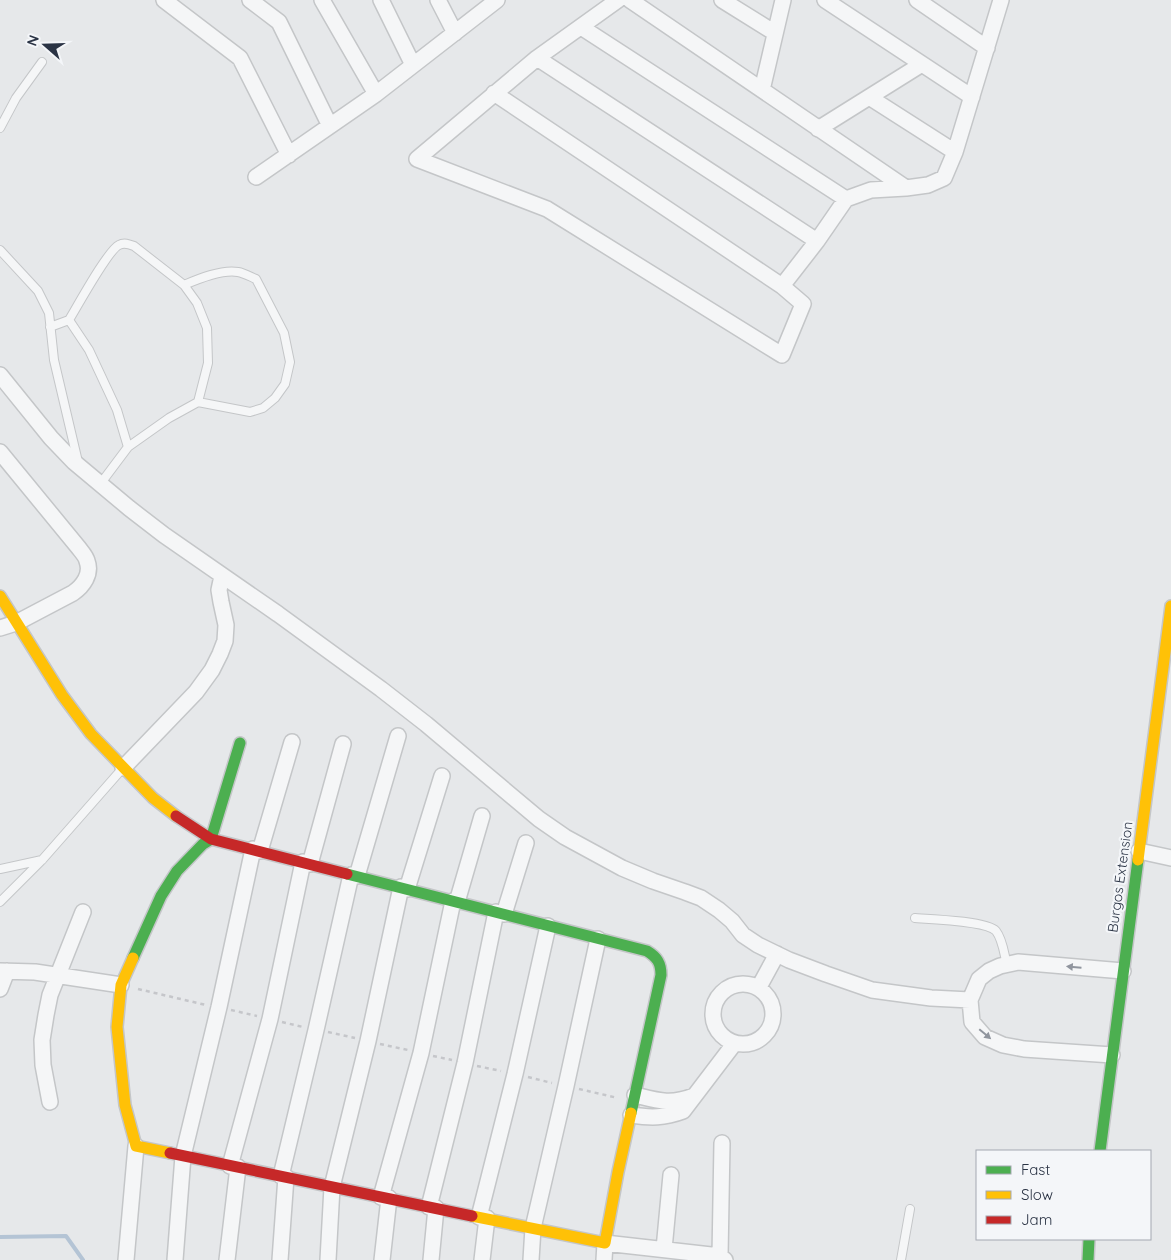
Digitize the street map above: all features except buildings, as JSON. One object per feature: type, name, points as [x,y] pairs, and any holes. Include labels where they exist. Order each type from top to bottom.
[{"type":"street","points":[[164,0],[240,58],[289,155]]},
{"type":"street","points":[[250,0],[279,22],[330,126]]},
{"type":"street","points":[[322,0],[376,94]]},
{"type":"street","points":[[381,0],[413,65]]},
{"type":"street","points":[[438,0],[455,33]]},
{"type":"street","points":[[256,178],[376,94],[497,0]]},
{"type":"street","points":[[494,93],[782,286],[803,304],[782,355],[547,209],[417,159],[494,93],[538,58],[618,0]]},
{"type":"street","points":[[630,0],[906,188]]},
{"type":"street","points":[[722,0],[775,33]]},
{"type":"street","points":[[762,90],[783,0]]},
{"type":"street","points":[[825,0],[972,97]]},
{"type":"street","points":[[917,0],[987,48]]},
{"type":"street","points":[[782,286],[817,241],[846,199],[871,190],[928,185],[944,178],[955,152],[1001,0]]},
{"type":"street","points":[[581,27],[846,199]]},
{"type":"street","points":[[538,58],[817,241]]},
{"type":"street","points":[[818,129],[922,64]]},
{"type":"street","points":[[870,97],[955,152]]},
{"type":"street","points":[[0,375],[51,438],[78,466],[128,508],[164,536],[278,614],[381,689],[426,724],[538,819],[558,833],[622,868],[652,881],[701,898],[719,910],[732,921],[743,935],[758,945],[826,974],[872,990],[931,998],[970,1000]]},
{"type":"street","points":[[0,452],[78,547],[87,559],[89,567],[82,587],[16,623],[0,628]]},
{"type":"street","points":[[123,768],[196,692],[212,670],[225,641],[226,624],[219,590],[222,576]]},
{"type":"street","points":[[0,596],[68,703],[91,734],[153,798],[211,839],[647,951],[655,956],[661,964],[661,975],[618,1172],[604,1260]]},
{"type":"street","name":"Burgos Extension","points":[[1100,1150],[1171,606]]},
{"type":"street","points":[[280,1260],[283,1177],[316,1030],[354,876],[398,736]]},
{"type":"street","points":[[175,1260],[183,1156],[257,850],[292,742]]},
{"type":"street","points":[[126,1260],[136,1146],[126,1105],[119,1054],[117,1027],[121,985],[161,896],[177,871],[203,844],[211,839],[240,743]]},
{"type":"street","points":[[227,1260],[234,1167],[306,863],[343,744]]},
{"type":"street","points":[[328,1260],[332,1187],[404,888],[442,776]]},
{"type":"street","points":[[382,1260],[385,1197],[421,1053],[455,902],[482,816]]},
{"type":"street","points":[[431,1260],[432,1207],[500,913],[526,843]]},
{"type":"street","points":[[1139,851],[1171,858]]},
{"type":"street","points":[[50,1102],[43,1065],[42,1040],[50,996],[83,912]]},
{"type":"street","points":[[482,1260],[483,1218],[548,926]]},
{"type":"street","points":[[531,1260],[533,1228],[598,939]]},
{"type":"street","points":[[760,987],[777,954]]},
{"type":"street","points":[[1112,1055],[1024,1049],[1003,1045],[985,1037],[972,1022],[970,1000],[979,980],[988,971],[1007,964],[1018,962],[1123,972]]},
{"type":"street","points":[[0,989],[4,971],[35,972],[121,985]]},
{"type":"street","points":[[744,983],[760,987],[768,997],[773,1008],[774,1016],[771,1027],[760,1040],[748,1044],[734,1044],[720,1034],[713,1023],[714,1002],[731,985],[744,983]]},
{"type":"street","points":[[631,1115],[650,1118],[671,1116],[683,1111],[734,1044]]},
{"type":"street","points":[[635,1095],[673,1102],[694,1096]]},
{"type":"street","points":[[136,1146],[606,1243],[722,1258],[722,1143]]},
{"type":"street","points":[[664,1249],[671,1175]]},
{"type":"street","points":[[1088,1260],[1089,1240]]},
{"type":"lane","points":[[0,128],[16,98],[42,62]]},
{"type":"lane","points":[[50,327],[69,320],[108,257],[118,245],[126,243],[134,246],[184,285],[197,303],[207,328],[208,363],[198,402]]},
{"type":"lane","points":[[0,250],[38,291],[49,312],[54,360],[78,466]]},
{"type":"lane","points":[[100,483],[128,447],[169,418],[198,402],[250,412],[262,408],[275,398],[285,384],[290,362],[284,333],[256,279],[238,272],[224,273],[199,278],[184,285]]},
{"type":"lane","points":[[69,320],[89,350],[117,410],[128,447]]},
{"type":"lane","points":[[0,902],[42,860],[123,768]]},
{"type":"lane","points":[[0,869],[42,860]]},
{"type":"lane","points":[[915,918],[983,925],[994,930],[999,938],[1007,964]]},
{"type":"lane","points":[[901,1260],[910,1209]]},
{"type":"path","points":[[121,985],[421,1053]]},
{"type":"waterway","points":[[0,1237],[66,1236],[83,1260]]},
{"type":"traffic: fast","points":[[133,958],[161,896],[177,871],[203,844],[211,839],[240,743]]},
{"type":"traffic: fast","points":[[1100,1150],[1138,860]]},
{"type":"traffic: fast","points":[[347,874],[647,951],[653,956],[658,961],[661,975],[631,1113]]},
{"type":"traffic: fast","points":[[1088,1260],[1089,1240]]},
{"type":"traffic: slow","points":[[0,596],[62,695],[91,734],[153,798],[176,816]]},
{"type":"traffic: slow","points":[[1138,860],[1171,606]]},
{"type":"traffic: slow","points":[[133,958],[121,985],[117,1027],[125,1105],[136,1146],[170,1153]]},
{"type":"traffic: slow","points":[[472,1216],[605,1243],[631,1113]]},
{"type":"traffic: jam","points":[[176,816],[211,839],[347,874]]},
{"type":"traffic: jam","points":[[170,1153],[472,1216]]}]
